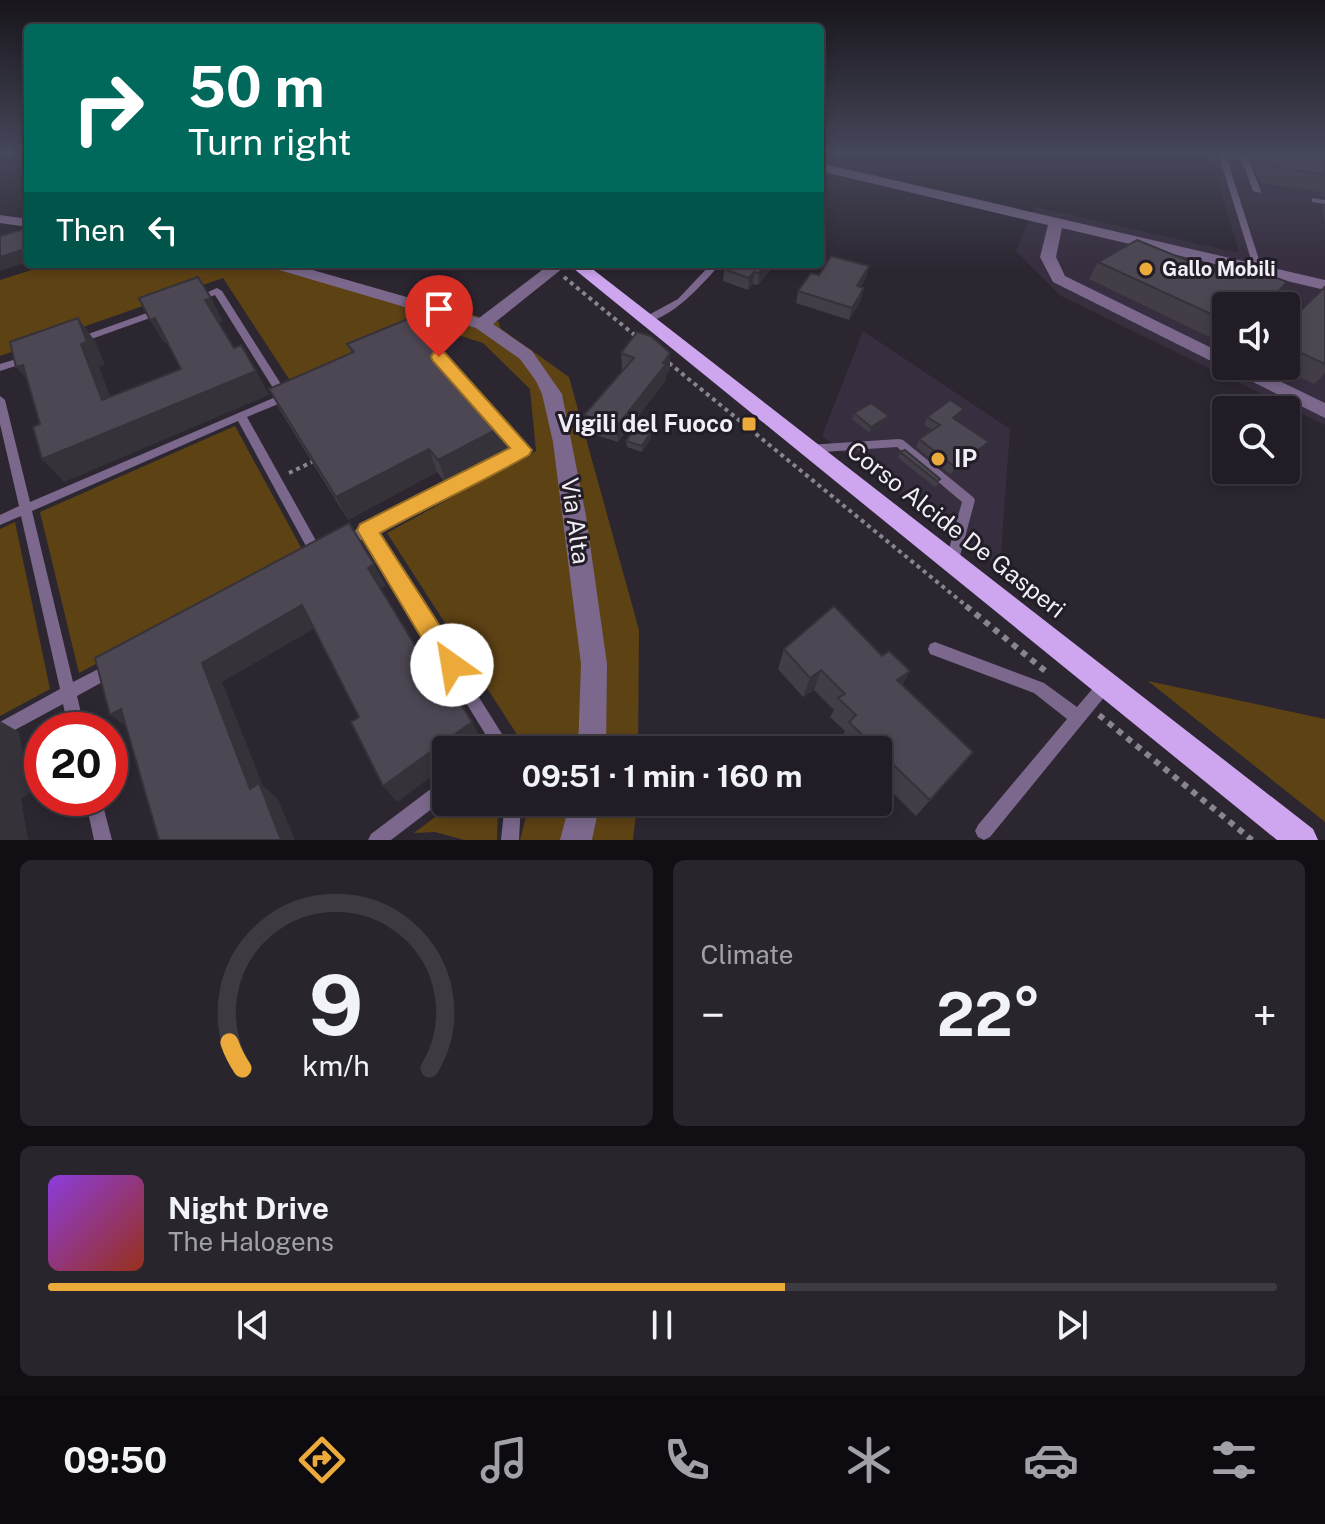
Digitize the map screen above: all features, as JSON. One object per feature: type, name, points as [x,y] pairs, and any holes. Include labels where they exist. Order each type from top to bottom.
[{"type":"main road","name":"Corso Alcide De Gasperi","points":[[566,268],[646,320],[1302,840]]},
{"type":"street","points":[[931,192],[1325,285]]},
{"type":"street","points":[[0,219],[24,222]]},
{"type":"street","points":[[1057,221],[1046,254],[1049,266],[1059,279],[1212,356]]},
{"type":"street","name":"Via Alta","points":[[289,268],[482,324],[526,355],[552,394],[575,516],[594,664],[594,736]]},
{"type":"street","points":[[482,324],[566,268]]},
{"type":"street","points":[[1261,380],[1325,411]]},
{"type":"street","points":[[576,840],[582,816]]},
{"type":"lane","points":[[1233,192],[1258,269]]},
{"type":"lane","points":[[1315,200],[1325,202]]},
{"type":"lane","points":[[646,320],[681,301],[712,268]]},
{"type":"lane","points":[[190,301],[217,291],[284,397]]},
{"type":"lane","points":[[67,345],[176,306]]},
{"type":"lane","points":[[0,368],[40,354]]},
{"type":"lane","points":[[0,520],[306,387]]},
{"type":"lane","points":[[0,400],[73,712]]},
{"type":"lane","points":[[305,564],[523,450],[491,415]]},
{"type":"lane","points":[[241,416],[319,557]]},
{"type":"lane","points":[[808,449],[899,443],[969,500],[952,563]]},
{"type":"lane","points":[[367,530],[493,736]]},
{"type":"lane","points":[[935,649],[1039,688],[1083,712]]},
{"type":"lane","points":[[0,730],[124,663]]},
{"type":"lane","points":[[984,831],[1106,685]]},
{"type":"lane","points":[[377,840],[432,799]]},
{"type":"lane","points":[[97,816],[103,840]]},
{"type":"lane","points":[[510,840],[512,816]]},
{"type":"path","points":[[566,268],[641,340]]},
{"type":"path","points":[[662,357],[1053,676]]},
{"type":"path","points":[[277,480],[312,462]]},
{"type":"path","points":[[1083,712],[1252,840]]},
{"type":"shaded area","points":[[1221,192],[1325,192],[1325,425],[1300,413],[1300,396],[1266,396],[1233,380],[1300,380],[1300,292],[1212,292],[1212,370],[1061,296],[1016,251],[1034,207],[1239,253]]},
{"type":"shaded area","points":[[38,268],[301,268],[499,322],[500,328],[569,377],[639,630],[638,736],[518,736],[387,533],[536,451],[530,389],[483,343],[424,324],[293,385],[223,278],[0,356],[0,280]]},
{"type":"shaded area","points":[[863,331],[1010,429],[1000,568],[822,436]]},
{"type":"shaded area","points":[[235,426],[304,553],[79,673],[40,512]]},
{"type":"shaded area","points":[[15,522],[50,689],[0,716],[0,529]]},
{"type":"shaded area","points":[[1148,681],[1325,719],[1325,822]]},
{"type":"shaded area","points":[[436,816],[498,816],[497,840],[464,840],[435,832],[414,833]]},
{"type":"shaded area","points":[[526,816],[636,816],[633,840],[520,840]]},
{"type":"building","points":[[24,229],[24,249],[0,257],[0,236]]},
{"type":"building","points":[[1137,240],[1230,278],[1246,266],[1287,282],[1278,292],[1212,292],[1212,315],[1098,262]]},
{"type":"building","points":[[831,256],[869,266],[857,286],[864,288],[852,308],[798,291],[811,273],[819,275]]},
{"type":"building","points":[[725,268],[763,268],[749,278]]},
{"type":"building","points":[[198,277],[211,298],[205,300],[234,348],[241,345],[256,371],[42,459],[33,427],[40,424],[23,365],[16,367],[10,342],[78,318],[87,342],[81,344],[102,400],[181,369],[155,318],[150,320],[139,298]]},
{"type":"building","points":[[1325,287],[1325,364],[1300,352],[1300,311]]},
{"type":"building","points":[[408,319],[505,425],[438,460],[429,449],[336,497],[269,389],[354,352],[347,344]]},
{"type":"building","points":[[637,332],[651,336],[670,353],[663,363],[666,364],[617,426],[584,415],[634,358],[621,353]]},
{"type":"building","points":[[950,400],[964,409],[953,418],[989,442],[955,467],[919,439],[940,425],[927,417]]},
{"type":"building","points":[[871,403],[889,416],[871,427],[854,413]]},
{"type":"building","points":[[636,427],[651,432],[642,446],[626,441]]},
{"type":"building","points":[[905,450],[940,479],[937,481],[900,452]]},
{"type":"building","points":[[349,523],[374,564],[368,568],[430,670],[437,665],[472,722],[453,736],[432,736],[432,751],[383,786],[351,722],[359,717],[302,605],[202,663],[250,789],[259,783],[281,840],[159,840],[128,733],[128,712],[122,712],[121,709],[109,712],[95,658]]},
{"type":"building","points":[[834,606],[882,656],[889,651],[910,671],[897,680],[973,752],[930,800],[892,763],[892,736],[864,736],[849,722],[856,715],[838,698],[845,694],[821,670],[810,678],[784,649]]},
{"type":"place","name":"Gallo Mobili","points":[[1146,269]]},
{"type":"place","name":"Vigili del Fuoco","points":[[749,424]]},
{"type":"place","name":"IP","points":[[938,459]]},
{"type":"route","points":[[439,357],[523,450],[367,530],[452,665]]}]
